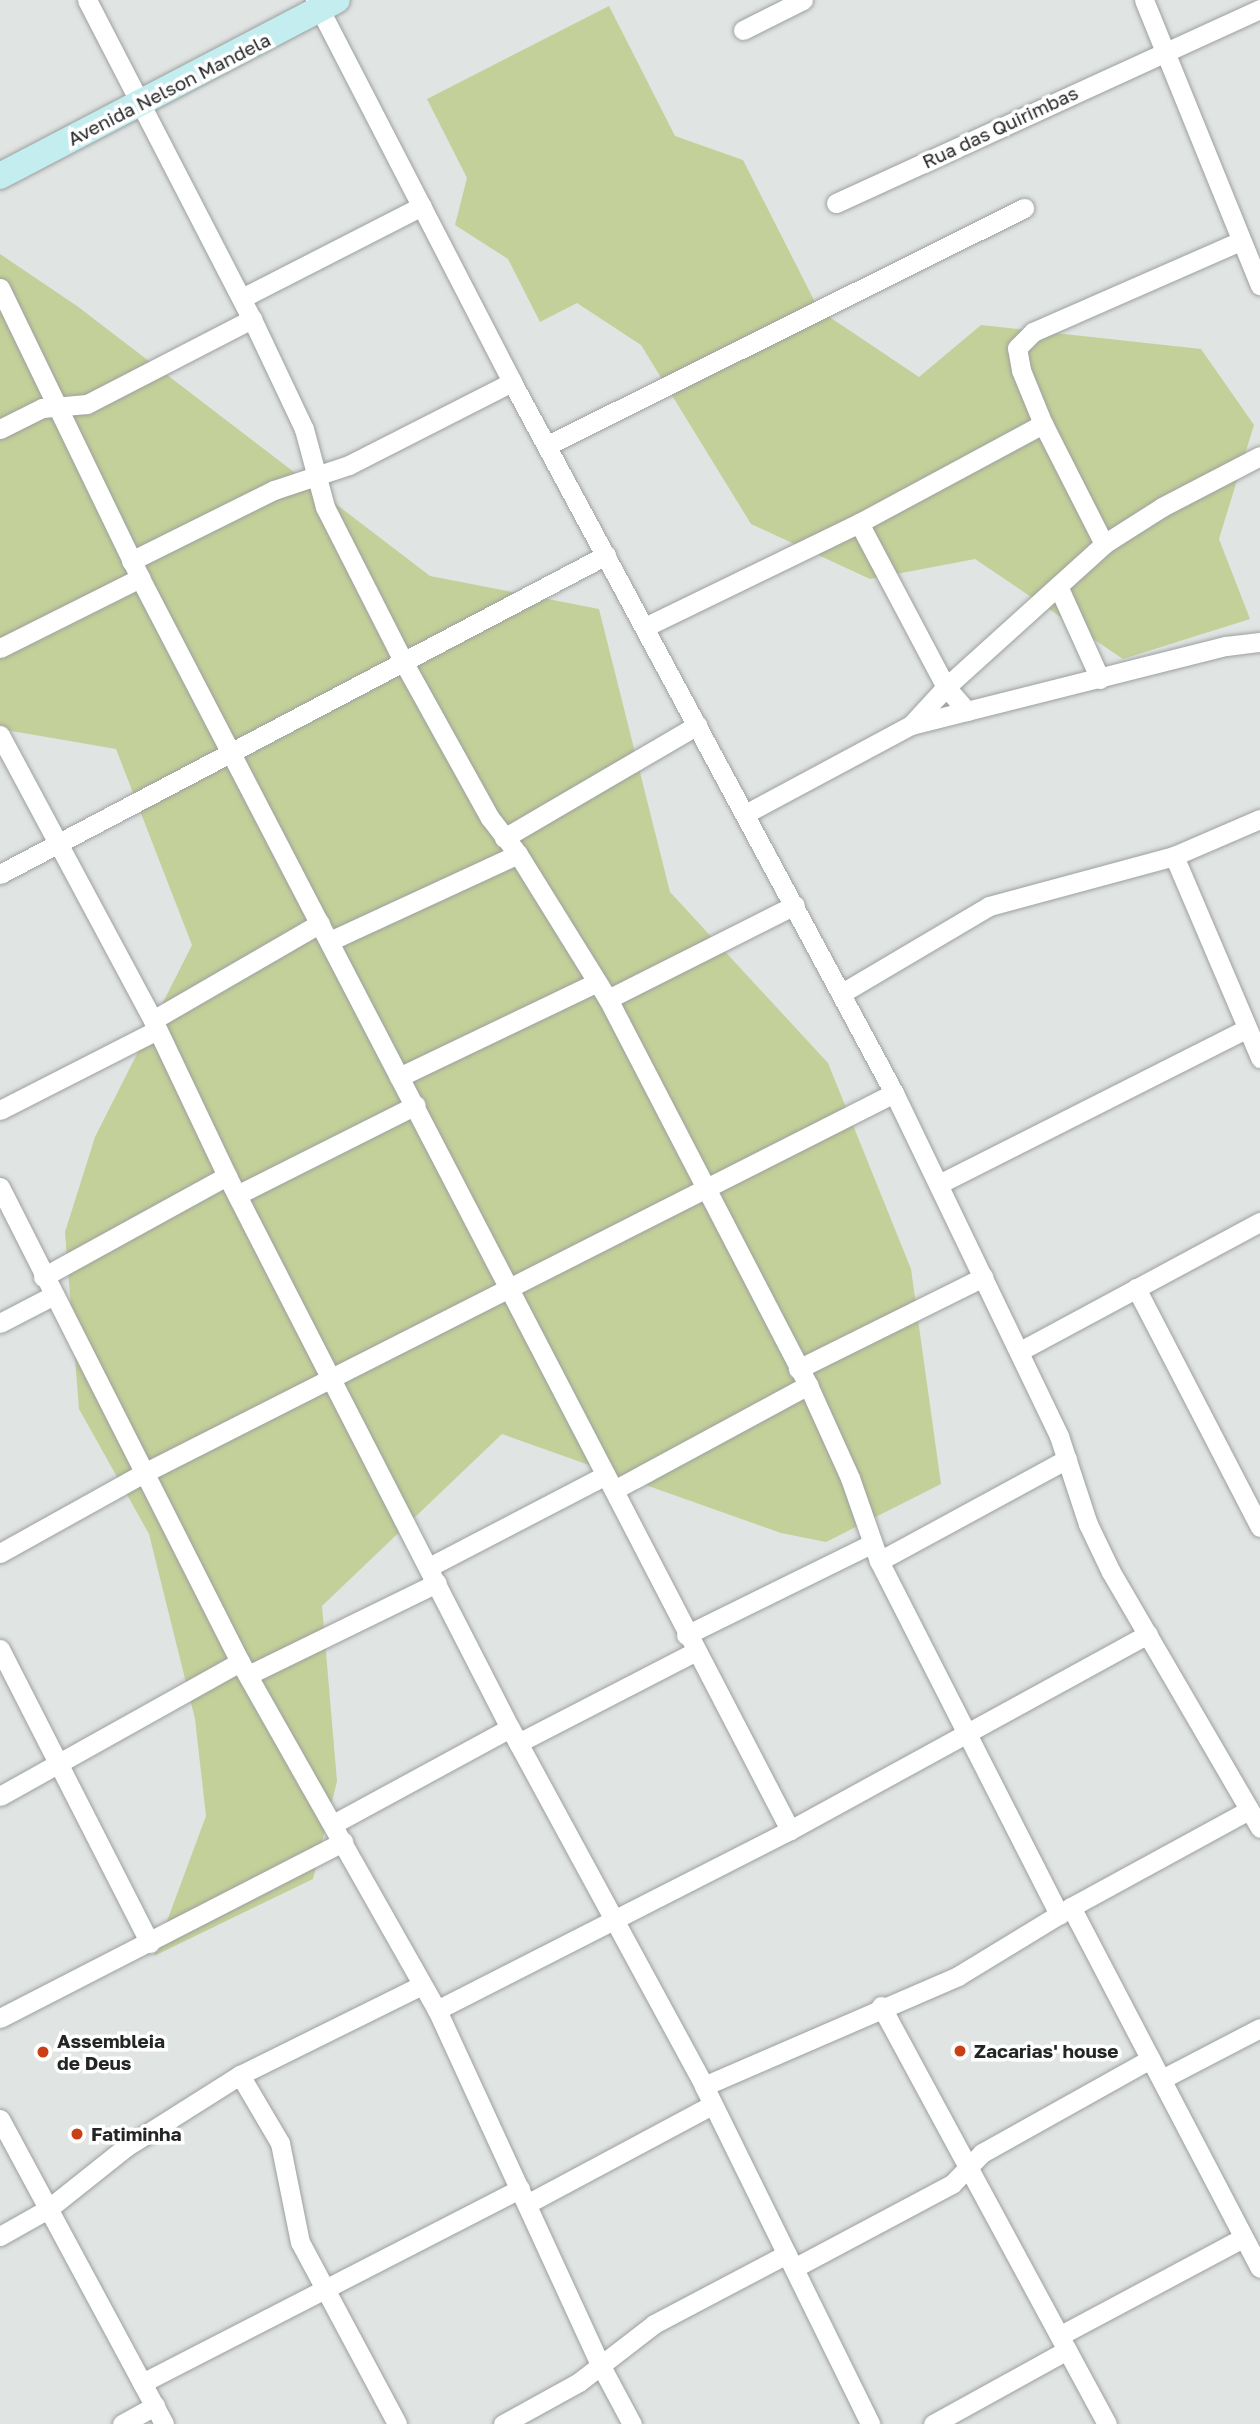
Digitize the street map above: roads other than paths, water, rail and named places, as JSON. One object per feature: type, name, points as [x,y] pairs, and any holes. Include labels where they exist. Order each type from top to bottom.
[{"type":"street","points":[[87,0],[252,318],[304,429],[325,508],[404,663],[504,838],[518,854],[595,983],[608,999],[803,1377],[850,1478],[876,1552],[965,1734],[1162,2079],[1243,2238],[1258,2262]]},
{"type":"street","points":[[743,30],[803,0]]},
{"type":"street","points":[[1144,0],[1260,285]]},
{"type":"street","points":[[324,3],[422,206],[512,382],[548,444],[894,1093],[1020,1351],[1067,1459],[1088,1524],[1260,1828]]},
{"type":"street","name":"Avenida Nelson Mandela","points":[[0,176],[324,3]]},
{"type":"street","name":"Rua das Quirimbas","points":[[836,203],[1260,9]]},
{"type":"street","points":[[242,298],[422,206]]},
{"type":"street","points":[[548,444],[1024,208]]},
{"type":"street","points":[[1104,544],[1043,424],[1017,358],[1023,339],[1240,241]]},
{"type":"street","points":[[0,288],[135,570],[416,1105],[690,1644],[790,1830]]},
{"type":"street","points":[[0,429],[42,408],[87,404],[252,318]]},
{"type":"street","points":[[0,648],[274,489],[349,465],[512,382]]},
{"type":"street","points":[[645,627],[859,523],[1043,424]]},
{"type":"street","points":[[911,725],[946,687],[1104,544],[1162,507],[1260,456]]},
{"type":"street","points":[[859,523],[946,687],[967,711]]},
{"type":"street","points":[[0,874],[606,555]]},
{"type":"street","points":[[1058,586],[1100,678]]},
{"type":"street","points":[[746,814],[911,725],[1226,646],[1260,642]]},
{"type":"street","points":[[504,838],[698,725]]},
{"type":"street","points":[[0,735],[155,1025],[237,1195],[514,1735],[704,2086],[870,2424]]},
{"type":"street","points":[[842,993],[989,906],[1174,856],[1260,819]]},
{"type":"street","points":[[330,941],[518,854]]},
{"type":"street","points":[[1174,856],[1260,1058]]},
{"type":"street","points":[[608,999],[795,905]]},
{"type":"street","points":[[0,1110],[155,1025],[320,923]]},
{"type":"street","points":[[399,1077],[595,983]]},
{"type":"street","points":[[939,1184],[1246,1029]]},
{"type":"street","points":[[0,1553],[142,1474],[511,1290],[706,1187],[894,1093]]},
{"type":"street","points":[[237,1195],[416,1105]]},
{"type":"street","points":[[44,1277],[228,1176]]},
{"type":"street","points":[[0,1187],[142,1474],[244,1669],[437,2010],[601,2366],[632,2424]]},
{"type":"street","points":[[1020,1351],[1260,1222]]},
{"type":"street","points":[[0,1796],[610,1483],[983,1277]]},
{"type":"street","points":[[1136,1288],[1260,1527]]},
{"type":"street","points":[[0,1323],[54,1295]]},
{"type":"street","points":[[333,1824],[690,1644],[1067,1459]]},
{"type":"street","points":[[437,2010],[790,1830],[1148,1634]]},
{"type":"street","points":[[0,1649],[149,1943]]},
{"type":"street","points":[[704,2086],[881,2006],[958,1976],[1065,1911],[1249,1810]]},
{"type":"street","points":[[0,2018],[343,1842]]},
{"type":"street","points":[[0,2236],[48,2209],[126,2147],[240,2075],[422,1984]]},
{"type":"street","points":[[881,2006],[971,2167],[1107,2424]]},
{"type":"street","points":[[1162,2079],[1260,2028]]},
{"type":"street","points":[[503,2424],[601,2366],[654,2325],[952,2183],[971,2167],[982,2153],[1150,2059]]},
{"type":"street","points":[[240,2075],[280,2143],[300,2242],[397,2424]]},
{"type":"street","points":[[142,2383],[326,2290],[712,2105]]},
{"type":"street","points":[[0,2119],[160,2415],[122,2424]]},
{"type":"street","points":[[933,2424],[1064,2342],[1243,2238]]},
{"type":"place","name":"Zacarias' house","points":[[960,2051]]},
{"type":"place","name":"Assembleia de Deus","points":[[43,2052]]},
{"type":"place","name":"Fatiminha","points":[[77,2134]]}]
